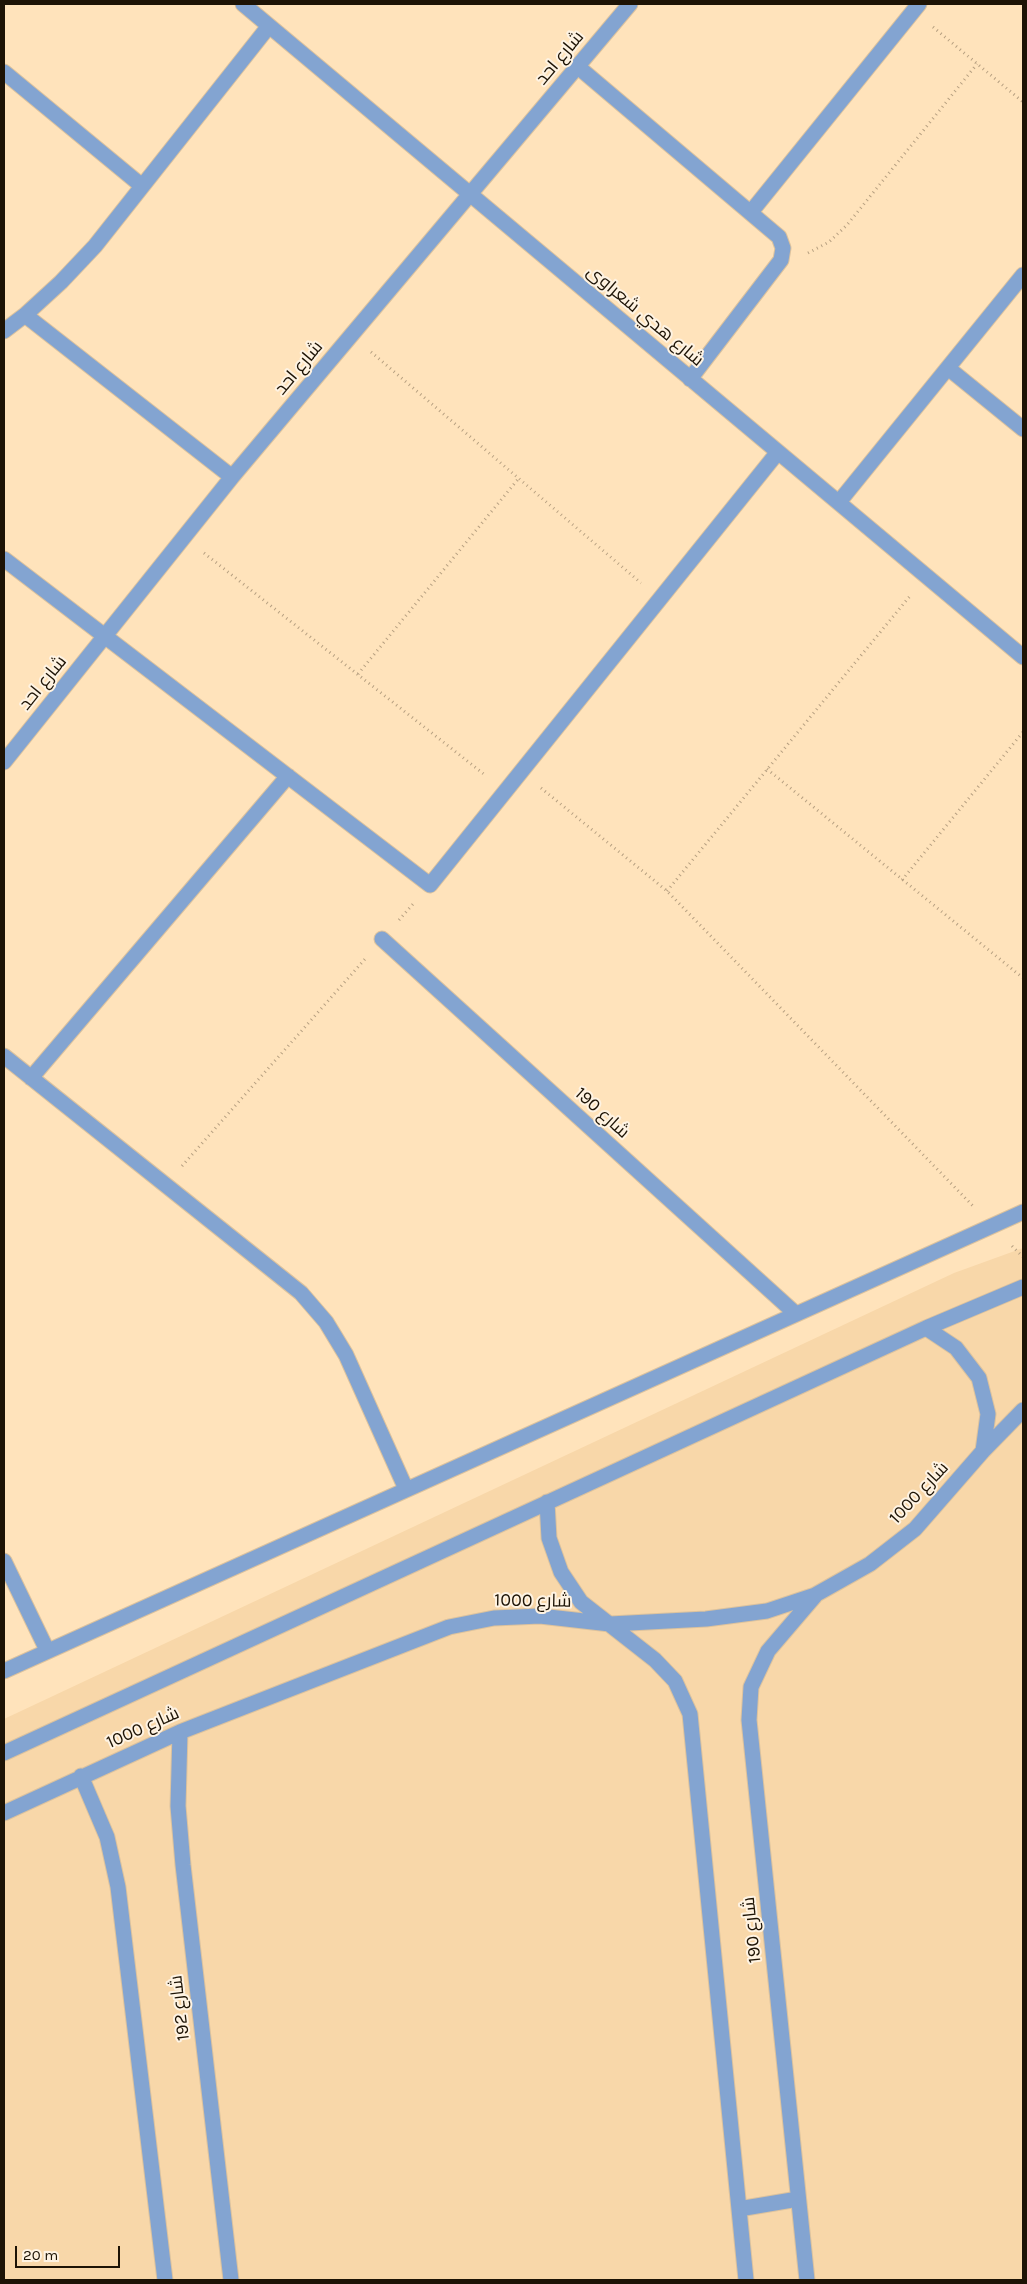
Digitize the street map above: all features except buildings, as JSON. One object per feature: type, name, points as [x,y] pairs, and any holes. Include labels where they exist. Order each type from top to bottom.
[{"type":"street","name":"شارع هدي شعراوى","points":[[243,4],[1023,657]]},
{"type":"street","name":"شارع احد","points":[[4,762],[232,477],[630,4]]},
{"type":"street","points":[[751,212],[916,7]]},
{"type":"street","points":[[4,331],[25,316],[61,282],[94,246],[270,26]]},
{"type":"street","points":[[577,66],[751,212],[779,237],[783,248],[781,260],[690,378]]},
{"type":"street","points":[[4,72],[142,186]]},
{"type":"street","points":[[839,502],[1023,275]]},
{"type":"street","points":[[25,316],[232,477]]},
{"type":"street","points":[[948,368],[1023,429]]},
{"type":"street","points":[[4,559],[430,885],[661,600],[778,452]]},
{"type":"street","points":[[31,1078],[288,776]]},
{"type":"street","name":"شارع 190","points":[[382,939],[796,1314]]},
{"type":"street","points":[[4,1056],[301,1293],[326,1322],[346,1355],[406,1489]]},
{"type":"street","points":[[4,1671],[1023,1212]]},
{"type":"street","name":"شارع 1000","points":[[4,1753],[926,1328],[1023,1287]]},
{"type":"street","points":[[926,1328],[956,1348],[979,1378],[988,1414],[983,1451]]},
{"type":"street","name":"شارع 1000","points":[[4,1813],[180,1732],[449,1627],[494,1618],[540,1616],[610,1624],[715,1618],[767,1611],[815,1595],[870,1564],[915,1529],[983,1451],[1023,1410]]},
{"type":"street","points":[[547,1502],[549,1538],[561,1572],[581,1602],[655,1660],[675,1681],[690,1714],[746,2280]]},
{"type":"street","points":[[4,1561],[47,1650]]},
{"type":"street","name":"شارع 190","points":[[807,2280],[749,1720],[751,1688],[768,1651],[815,1595]]},
{"type":"street","name":"شارع 192","points":[[180,1732],[178,1806],[183,1865],[231,2280]]},
{"type":"street","points":[[81,1776],[107,1837],[118,1887],[165,2280]]},
{"type":"street","points":[[739,2209],[798,2199]]},
{"type":"path","points":[[916,7],[977,64],[1023,102]]},
{"type":"path","points":[[781,260],[806,254],[821,246],[848,225],[977,64]]},
{"type":"path","points":[[352,335],[661,600]]},
{"type":"path","points":[[358,674],[519,478]]},
{"type":"path","points":[[184,537],[506,791]]},
{"type":"path","points":[[667,891],[926,576]]},
{"type":"path","points":[[902,880],[1023,732]]},
{"type":"path","points":[[767,770],[1023,978]]},
{"type":"path","points":[[522,772],[667,891],[1023,1257]]},
{"type":"path","points":[[166,1185],[430,885]]},
{"type":"shaded area","points":[[1023,1248],[1023,2280],[4,2280],[4,1719],[954,1273]]}]
